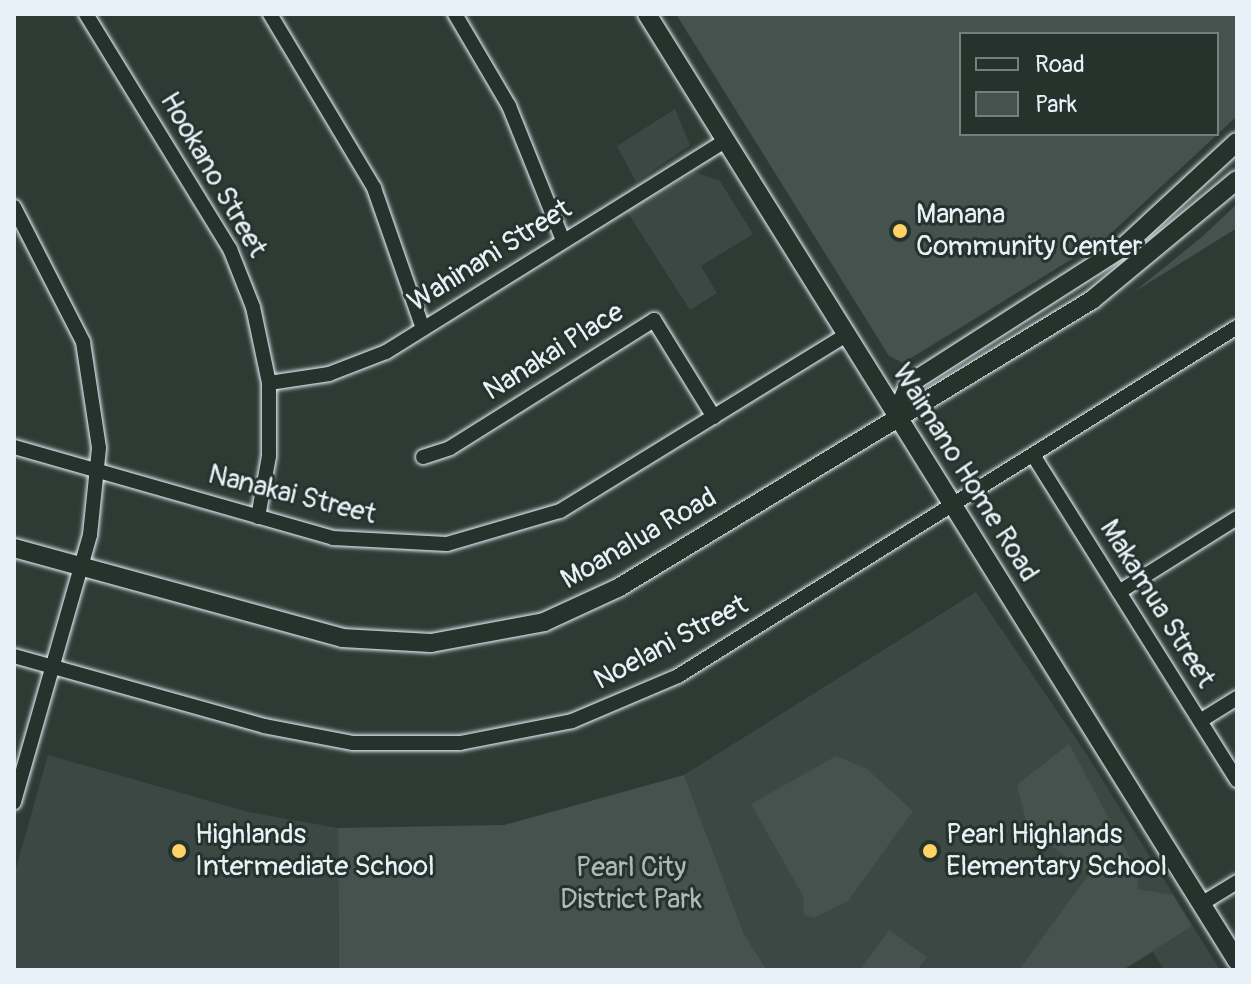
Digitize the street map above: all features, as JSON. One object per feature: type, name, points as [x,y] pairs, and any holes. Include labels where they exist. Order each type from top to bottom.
[{"type":"main road","name":"Waimano Home Road","points":[[647,14],[1237,961]]},
{"type":"main road","points":[[896,415],[909,384],[1122,248],[1237,142]]},
{"type":"main road","name":"Moanalua Road","points":[[14,548],[342,638],[431,643],[490,635],[544,622],[618,588],[896,415],[923,406],[1092,300],[1237,180]]},
{"type":"street","name":"Hookano Street","points":[[86,14],[230,249],[253,307],[269,383],[269,456],[258,517]]},
{"type":"street","points":[[270,14],[374,188],[423,329]]},
{"type":"street","points":[[455,14],[509,106],[563,240]]},
{"type":"street","name":"Wahinani Street","points":[[269,383],[348,369],[423,329],[726,140]]},
{"type":"street","points":[[14,207],[83,342],[98,471],[81,568],[14,802]]},
{"type":"street","name":"Nanakai Place","points":[[423,457],[450,448],[654,320],[714,417]]},
{"type":"street","name":"Noelani Street","points":[[14,656],[327,740],[410,746],[500,738],[640,695],[953,505],[1237,327]]},
{"type":"street","name":"Nanakai Street","points":[[14,447],[258,517],[372,544],[476,539],[560,511],[846,335]]},
{"type":"street","name":"Makamua Street","points":[[1033,455],[1237,780]]},
{"type":"street","points":[[1119,592],[1237,518]]},
{"type":"street","points":[[1200,721],[1237,698]]},
{"type":"street","points":[[1201,904],[1237,882]]},
{"type":"shaded area","points":[[675,109],[690,145],[636,182],[617,146]]},
{"type":"shaded area","points":[[695,172],[720,181],[753,234],[701,266],[717,293],[690,310],[626,210]]},
{"type":"shaded area","name":"Pearl Highlands Elementary School","points":[[976,592],[1087,755],[1220,970],[1164,970],[1153,952],[1124,970],[767,970],[744,934],[684,775]]},
{"type":"shaded area","name":"Highlands Intermediate School","points":[[48,755],[248,812],[338,828],[339,970],[14,970],[14,875]]},
{"type":"green space","points":[[676,14],[1237,14],[1237,116],[1219,133],[1219,32],[959,32],[959,136],[1216,136],[1106,238],[903,363],[889,356]]},
{"type":"green space","points":[[1237,204],[1237,228],[1134,292],[1203,236]]},
{"type":"green space","points":[[1069,744],[1139,874],[1137,889],[1173,895],[1192,926],[1122,970],[1019,970],[1089,874],[1028,829],[1017,785]]},
{"type":"green space","points":[[836,756],[867,769],[913,811],[848,901],[814,918],[804,915],[803,896],[751,804]]},
{"type":"green space","name":"Pearl City District Park","points":[[684,775],[744,934],[767,970],[339,970],[338,828],[504,825]]},
{"type":"green space","points":[[889,930],[927,957],[917,970],[860,970]]},
{"type":"place","name":"Manana Community Center","points":[[900,231]]},
{"type":"place","name":"Highlands Intermediate School","points":[[179,851]]},
{"type":"place","name":"Pearl Highlands Elementary School","points":[[930,851]]}]
